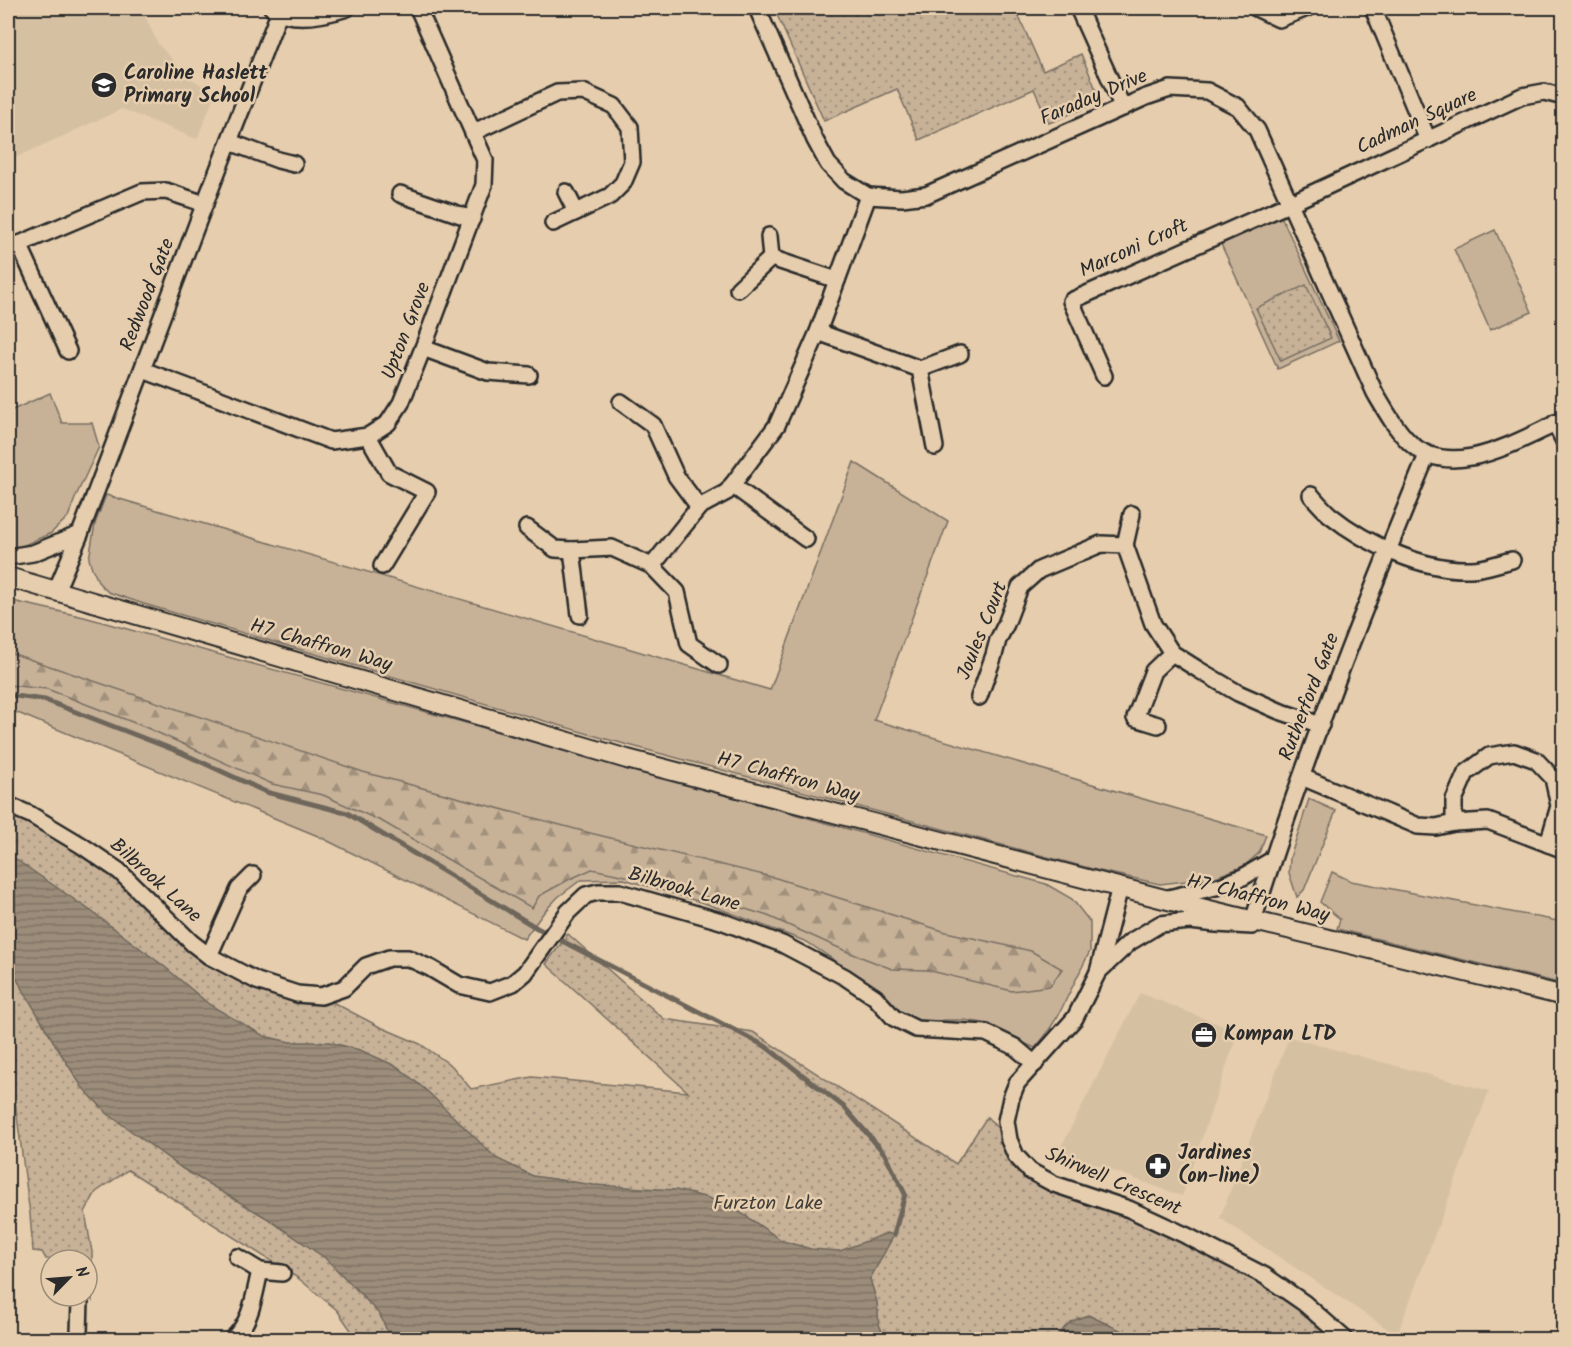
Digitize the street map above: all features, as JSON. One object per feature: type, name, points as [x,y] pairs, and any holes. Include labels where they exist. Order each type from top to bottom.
[{"type":"street","points":[[275,10],[304,16],[347,8]]},
{"type":"street","name":"Upton Grove","points":[[142,370],[331,441],[368,436],[388,423],[401,404],[484,184],[485,160],[418,8]]},
{"type":"street","name":"Faraday Drive","points":[[757,8],[828,164],[844,181],[868,196],[902,198],[926,195],[1170,89],[1207,91],[1238,107],[1257,130],[1375,393],[1390,420],[1410,443],[1427,455],[1457,460],[1486,455],[1559,421]]},
{"type":"street","points":[[1078,8],[1123,108]]},
{"type":"street","points":[[1256,8],[1279,19],[1307,8]]},
{"type":"street","points":[[1373,8],[1428,140]]},
{"type":"street","name":"Redwood Gate","points":[[47,589],[80,534],[230,142],[275,10]]},
{"type":"street","points":[[474,132],[556,93],[583,92],[614,106],[630,127],[632,162],[623,183],[610,196],[553,223]]},
{"type":"street","name":"Cadman Square","points":[[1291,204],[1522,96],[1544,92],[1563,96]]},
{"type":"street","points":[[230,142],[294,164]]},
{"type":"street","points":[[68,351],[13,246],[142,192],[165,191],[205,204]]},
{"type":"street","points":[[566,192],[576,212]]},
{"type":"street","points":[[400,194],[472,219]]},
{"type":"street","points":[[652,566],[699,507],[727,492],[777,425],[818,332],[868,196]]},
{"type":"street","name":"Marconi Croft","points":[[1104,376],[1071,301],[1291,204]]},
{"type":"street","points":[[769,236],[771,258]]},
{"type":"street","points":[[771,258],[837,280]]},
{"type":"street","points":[[738,290],[771,258]]},
{"type":"street","points":[[818,332],[921,369],[960,354]]},
{"type":"street","points":[[423,348],[488,372],[529,375]]},
{"type":"street","points":[[921,369],[935,447]]},
{"type":"street","points":[[621,402],[652,425],[676,476],[699,507]]},
{"type":"street","points":[[1559,421],[1563,441]]},
{"type":"street","points":[[368,436],[389,473],[427,492],[382,566]]},
{"type":"street","name":"Rutherford Gate","points":[[1253,921],[1272,860],[1321,725],[1427,455]]},
{"type":"street","points":[[732,485],[806,538]]},
{"type":"street","points":[[1311,495],[1329,514],[1355,533],[1407,558],[1436,566],[1472,569],[1512,560]]},
{"type":"street","points":[[1132,514],[1125,545],[1153,624],[1172,653],[1238,693],[1321,725]]},
{"type":"street","points":[[527,528],[555,549],[612,548],[652,566],[677,592],[688,644],[719,665]]},
{"type":"street","points":[[8,557],[33,553],[80,534]]},
{"type":"street","name":"Joules Court","points":[[979,697],[998,640],[1020,587],[1039,570],[1101,544],[1125,545]]},
{"type":"street","points":[[572,550],[580,615]]},
{"type":"street","name":"H7 Chaffron Way","points":[[8,577],[627,759],[1274,927],[1563,996]]},
{"type":"street","points":[[8,586],[47,589]]},
{"type":"street","points":[[1158,725],[1135,718],[1153,671],[1172,653]]},
{"type":"street","points":[[1454,823],[1454,800],[1466,773],[1489,756],[1514,752],[1536,760],[1553,778],[1559,806],[1548,844]]},
{"type":"street","points":[[1302,777],[1418,826],[1436,827],[1454,823],[1488,821],[1563,850]]},
{"type":"street","name":"Bilbrook Lane","points":[[8,805],[61,832],[119,871],[192,943],[209,956],[257,981],[297,994],[321,996],[344,988],[366,966],[389,958],[408,958],[459,985],[490,992],[513,982],[525,973],[568,912],[586,895],[598,892],[620,892],[722,921],[782,944],[845,977],[875,997],[894,1018],[916,1029],[986,1033],[1015,1047],[1035,1064]]},
{"type":"street","points":[[1164,899],[1220,886],[1243,877],[1272,860]]},
{"type":"street","name":"Bilbrook Lane","points":[[209,956],[239,889],[253,875]]},
{"type":"street","name":"Shirwell Crescent","points":[[1120,887],[1098,972],[1075,1018],[1017,1083],[1011,1098],[1006,1121],[1009,1140],[1016,1156],[1030,1171],[1054,1184],[1129,1209],[1265,1276],[1304,1303],[1346,1340]]},
{"type":"street","name":"Shirwell Crescent","points":[[1098,972],[1130,942],[1160,924],[1190,921],[1274,927]]},
{"type":"street","points":[[237,1257],[260,1271],[282,1273]]},
{"type":"street","points":[[231,1340],[239,1333],[249,1316],[260,1271]]},
{"type":"street","points":[[76,1340],[79,1333],[80,1308]]},
{"type":"shaded area","name":"Caroline Haslett Primary School","points":[[8,8],[141,8],[158,44],[187,76],[215,94],[197,139],[122,109],[8,161]]},
{"type":"shaded area","name":"Furzton Lake","points":[[8,854],[91,911],[165,967],[210,1005],[264,1036],[290,1042],[329,1042],[360,1050],[398,1067],[427,1091],[496,1158],[533,1176],[594,1185],[676,1190],[709,1198],[741,1213],[783,1241],[811,1249],[840,1251],[887,1233],[894,1235],[870,1279],[877,1302],[879,1324],[885,1339],[390,1339],[380,1315],[325,1258],[265,1217],[183,1169],[108,1114],[82,1087],[8,964]]},
{"type":"shaded area","points":[[1140,993],[1238,1032],[1182,1196],[1059,1151]]},
{"type":"shaded area","points":[[1289,1037],[1489,1091],[1397,1335],[1220,1218]]},
{"type":"shaded area","points":[[1088,1315],[1139,1339],[1058,1339],[1063,1329],[1070,1323]]},
{"type":"green space","points":[[774,8],[1015,8],[1043,71],[1081,54],[1101,101],[1049,123],[1034,89],[919,140],[897,89],[824,121]]},
{"type":"green space","points":[[1281,216],[1339,341],[1278,369],[1221,244]]},
{"type":"green space","points":[[1495,230],[1532,312],[1490,330],[1454,249]]},
{"type":"green space","points":[[1306,285],[1331,338],[1281,361],[1256,308]]},
{"type":"green space","points":[[50,393],[62,423],[92,423],[99,447],[68,517],[51,533],[18,548],[8,546],[8,412]]},
{"type":"green space","points":[[854,462],[948,521],[874,720],[1266,835],[1259,853],[1244,866],[1213,878],[1160,884],[1100,871],[606,739],[144,604],[108,592],[99,583],[89,559],[95,524],[106,495],[770,690]]},
{"type":"green space","points":[[8,600],[84,617],[1046,884],[1072,899],[1090,922],[1090,951],[1058,1016],[1035,1048],[989,1024],[964,1020],[925,1023],[901,1012],[867,982],[807,942],[707,904],[624,879],[581,880],[558,897],[524,939],[318,836],[8,709]]},
{"type":"green space","points":[[8,652],[363,772],[590,833],[776,878],[946,932],[1031,951],[1062,969],[1050,986],[1012,991],[927,970],[892,969],[768,916],[665,884],[592,869],[539,896],[532,908],[383,822],[323,795],[272,784],[145,727],[47,689],[8,685]]},
{"type":"green space","points":[[1309,799],[1336,811],[1304,890],[1297,897],[1289,873],[1290,858]]},
{"type":"green space","name":"Furzton Lake","points":[[8,805],[81,845],[209,956],[321,996],[378,1026],[420,1044],[452,1066],[471,1089],[532,1077],[688,1092],[546,964],[568,934],[664,1019],[753,1032],[956,1164],[987,1117],[1009,1140],[1030,1171],[1265,1276],[1346,1339],[357,1339],[337,1310],[298,1278],[128,1170],[96,1192],[85,1212],[91,1248],[39,1248],[39,1252],[33,1251],[15,1101],[8,1099]]},
{"type":"green space","points":[[1332,872],[1351,881],[1563,922],[1563,984],[1337,929],[1340,919],[1320,902]]},
{"type":"waterway","points":[[8,695],[45,700],[182,753],[266,792],[347,813],[537,928],[765,1046],[844,1107],[885,1154],[905,1194],[894,1235]]},
{"type":"place","name":"Caroline Haslett Primary School","points":[[104,85]]},
{"type":"place","name":"Kompan LTD","points":[[1204,1035]]},
{"type":"place","name":"Jardines (on-line)","points":[[1158,1166]]}]
